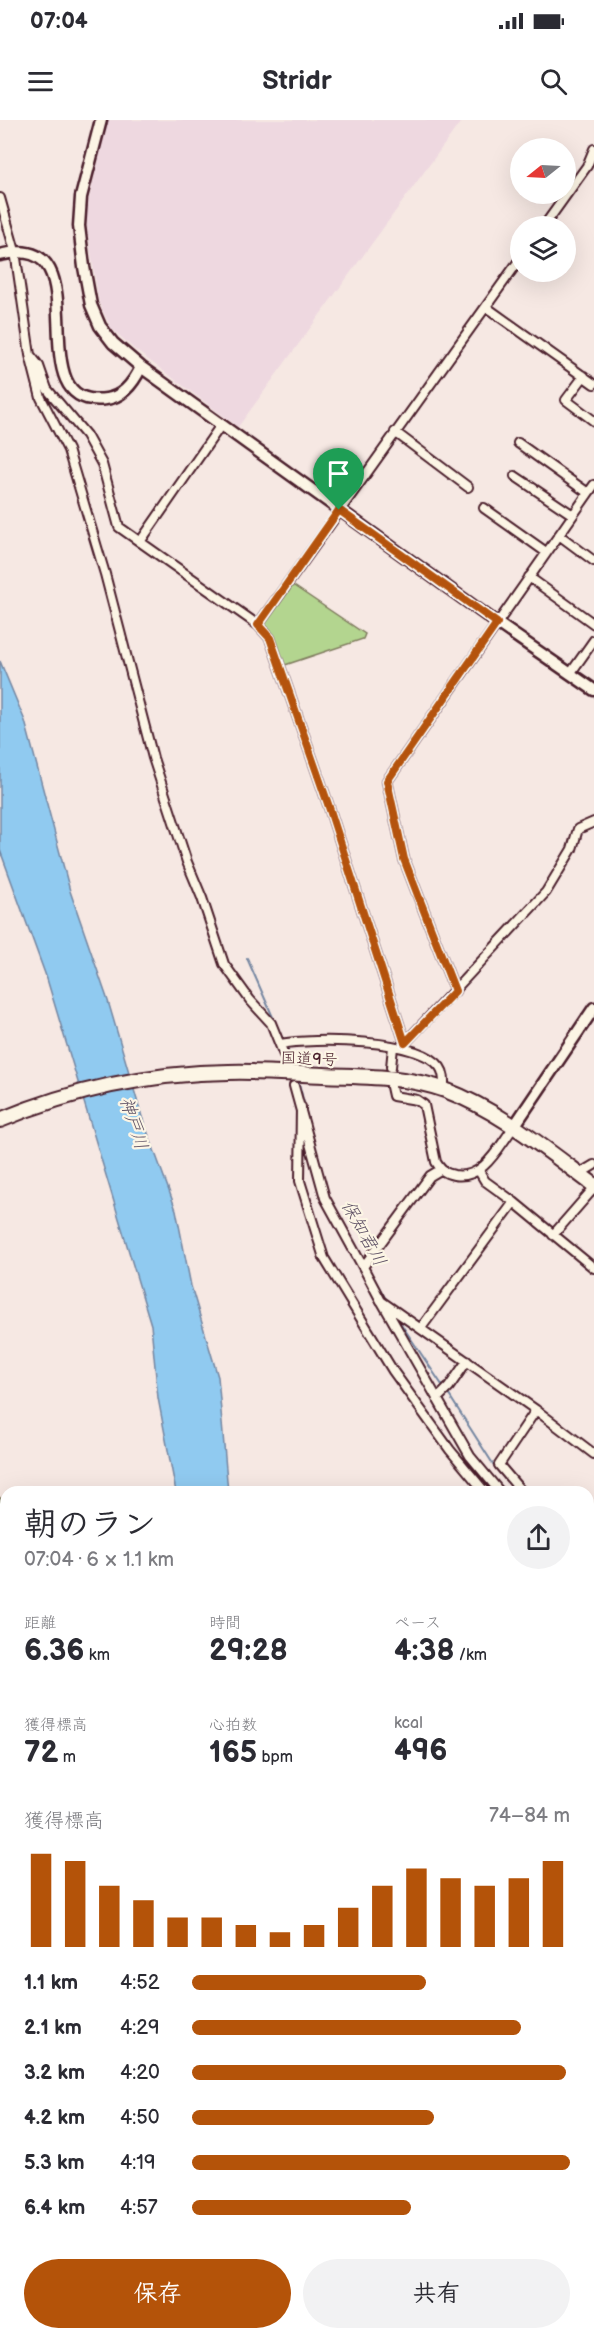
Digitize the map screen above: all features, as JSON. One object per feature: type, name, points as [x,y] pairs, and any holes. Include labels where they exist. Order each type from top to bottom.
[{"type":"highway","name":"国道9号","points":[[0,1120],[65,1096],[177,1075],[230,1072],[365,1077],[408,1081],[444,1090],[466,1100],[513,1128],[594,1187]]},
{"type":"street","points":[[101,120],[81,196],[79,226],[91,305],[100,326],[113,343],[141,367],[221,425],[594,690]]},
{"type":"street","points":[[551,216],[587,166],[594,149]]},
{"type":"street","points":[[0,198],[15,252],[30,355],[41,398],[68,450],[105,574],[153,758],[224,964],[271,1023],[284,1055]]},
{"type":"street","points":[[0,255],[15,252],[33,255],[47,265],[55,279],[61,364],[65,380],[78,394],[94,400],[116,398],[135,381],[141,367]]},
{"type":"street","points":[[258,625],[510,273]]},
{"type":"street","points":[[486,308],[594,384]]},
{"type":"street","points":[[30,355],[39,366],[47,388],[86,435],[102,464],[118,527],[258,625],[270,638],[328,804],[404,1046]]},
{"type":"street","points":[[584,376],[566,400],[594,421]]},
{"type":"street","points":[[140,542],[221,425]]},
{"type":"street","points":[[395,432],[468,487]]},
{"type":"street","points":[[518,443],[588,493]]},
{"type":"street","points":[[515,476],[573,514]]},
{"type":"street","points":[[455,991],[404,859],[387,781],[594,485]]},
{"type":"street","points":[[484,508],[546,552]]},
{"type":"street","points":[[559,535],[594,561]]},
{"type":"street","points":[[529,577],[594,624]]},
{"type":"street","points":[[570,674],[594,640]]},
{"type":"street","points":[[404,1046],[546,892],[572,849],[578,829],[594,822]]},
{"type":"street","points":[[390,1086],[393,1096],[417,1100],[424,1105],[436,1162],[441,1170],[462,1176],[479,1171],[513,1128],[594,1008]]},
{"type":"street","points":[[280,1044],[300,1040],[337,1040],[393,1047],[404,1046],[440,1066],[443,1073],[444,1090]]},
{"type":"street","points":[[391,1067],[393,1047]]},
{"type":"street","points":[[294,1086],[302,1107],[325,1198],[470,1456],[495,1486]]},
{"type":"street","points":[[302,1107],[300,1181],[324,1258],[393,1371],[450,1450],[480,1486]]},
{"type":"street","points":[[579,1174],[594,1165]]},
{"type":"street","points":[[363,1267],[430,1176],[441,1170]]},
{"type":"street","points":[[479,1171],[485,1181],[594,1268]]},
{"type":"street","points":[[553,1235],[594,1187]]},
{"type":"street","points":[[422,1328],[514,1202]]},
{"type":"street","points":[[381,1301],[422,1328],[594,1454]]},
{"type":"street","points":[[437,1398],[449,1387],[467,1361]]},
{"type":"street","points":[[517,1486],[499,1465],[536,1410]]},
{"type":"shaded area","points":[[108,120],[462,120],[238,427],[134,349],[111,328],[99,303],[85,215]]},
{"type":"green space","points":[[291,584],[365,634],[363,639],[285,665],[274,637],[263,625]]},
{"type":"water","name":"神戸川","points":[[0,661],[25,721],[70,891],[108,1001],[142,1117],[176,1210],[191,1286],[218,1377],[227,1486],[175,1486],[158,1398],[151,1325],[47,979],[0,850]]},
{"type":"waterway","name":"保知君川","points":[[247,958],[283,1040]]},
{"type":"waterway","name":"保知君川","points":[[286,1045],[294,1068]]},
{"type":"waterway","name":"保知君川","points":[[298,1079],[315,1149]]},
{"type":"waterway","name":"保知君川","points":[[358,1250],[364,1261]]},
{"type":"waterway","name":"保知君川","points":[[367,1266],[388,1303]]},
{"type":"waterway","name":"保知君川","points":[[395,1315],[444,1388]]},
{"type":"waterway","name":"保知君川","points":[[447,1392],[495,1467],[511,1486]]},
{"type":"tunnel","points":[[284,1055],[294,1086]]},
{"type":"route","points":[[339,510],[497,623],[387,781],[410,878],[421,898],[455,991],[405,1043],[328,804],[270,638],[258,625],[339,510]]}]
